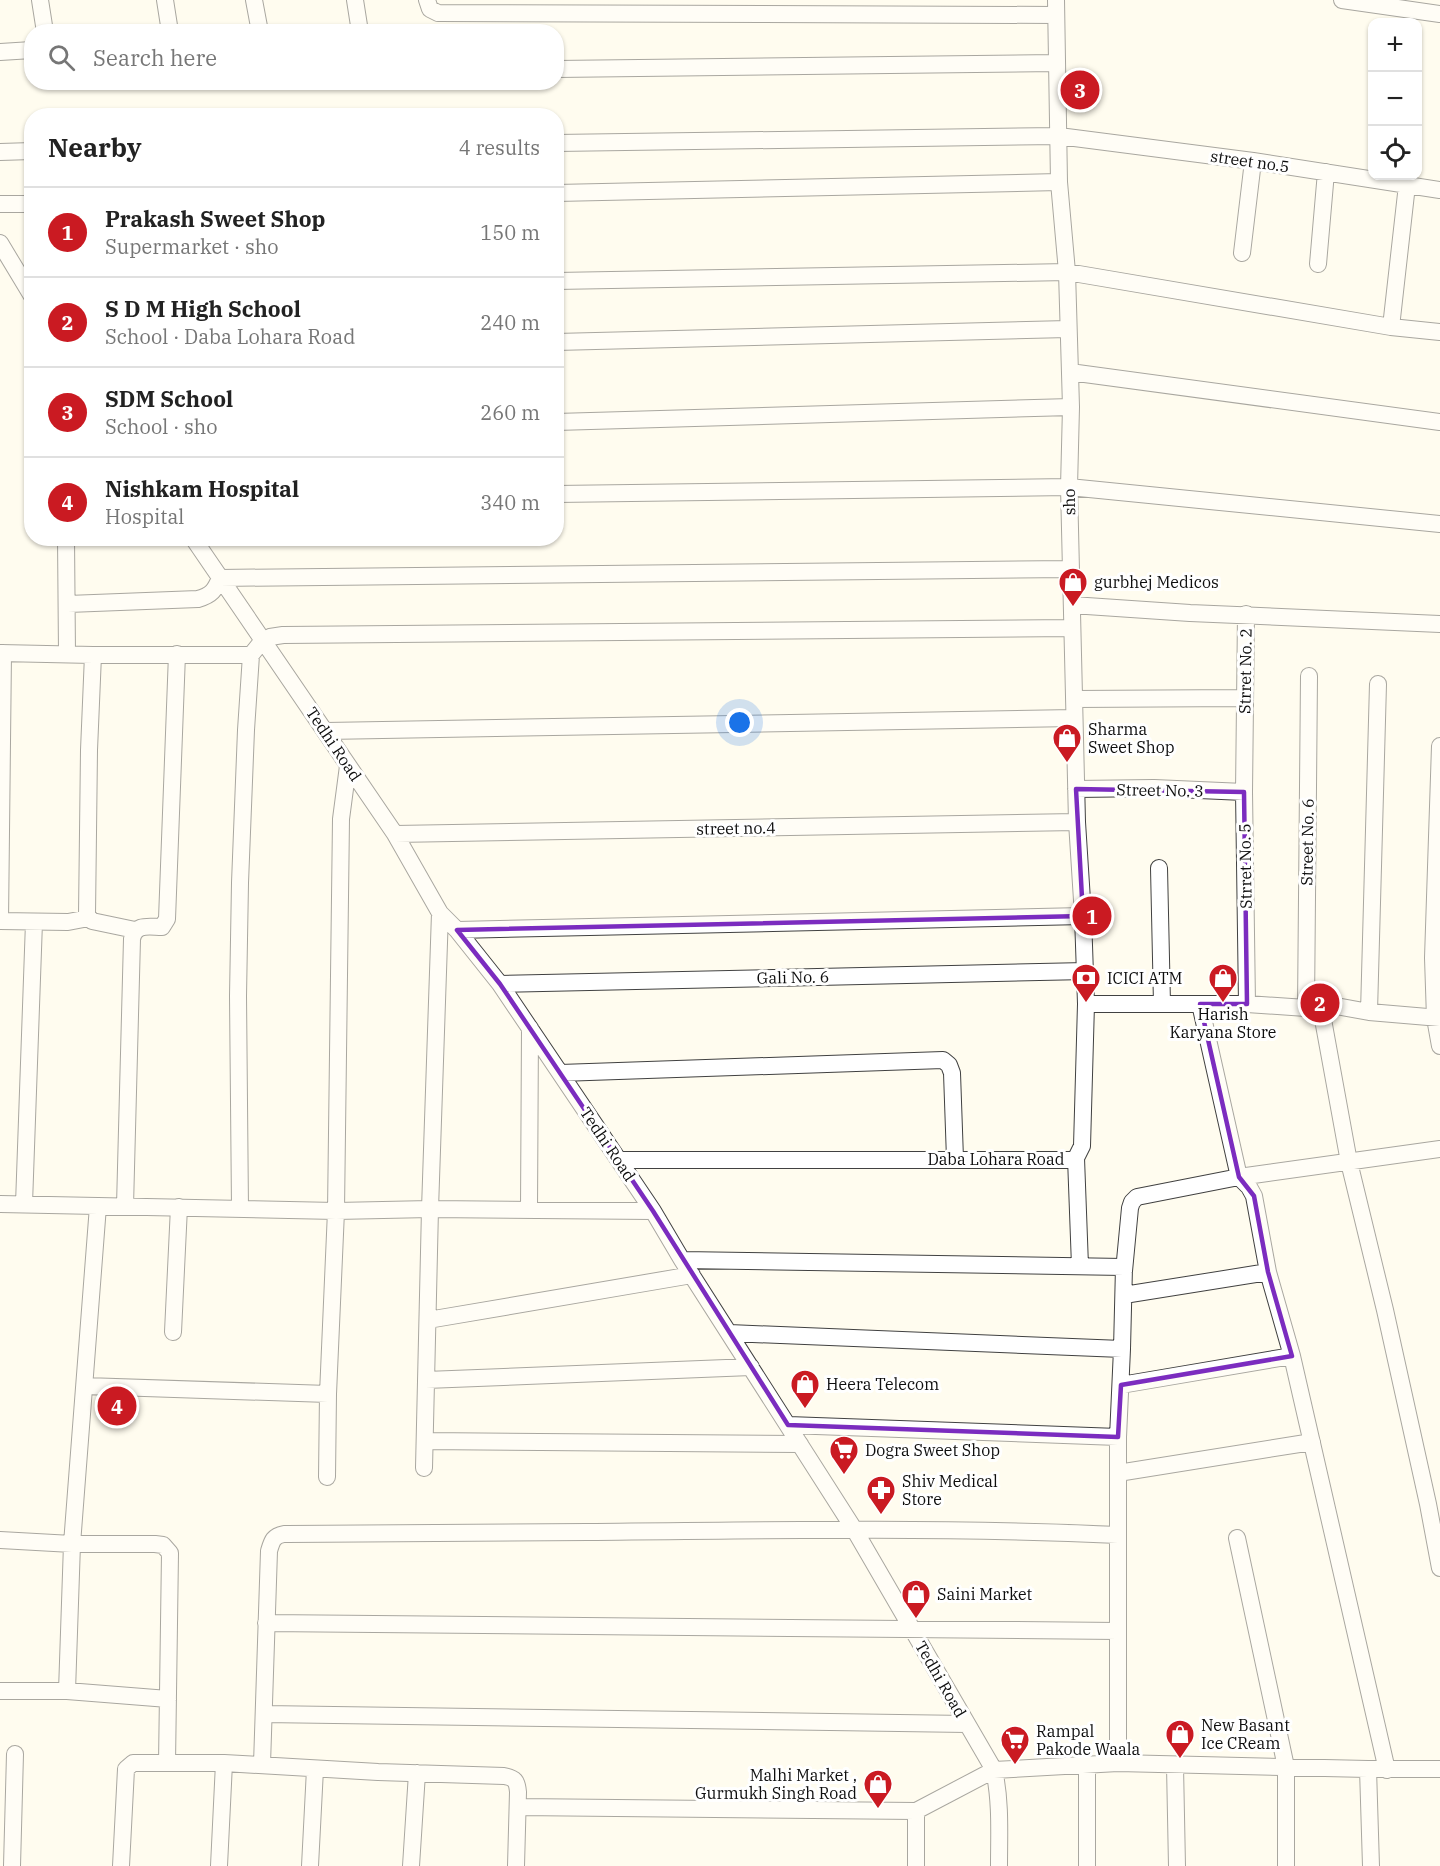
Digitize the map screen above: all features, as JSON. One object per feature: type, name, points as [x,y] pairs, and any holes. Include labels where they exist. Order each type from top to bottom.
[{"type":"street","points":[[40,0],[44,24]]},
{"type":"street","points":[[165,0],[169,24]]},
{"type":"street","points":[[254,0],[258,24]]},
{"type":"street","points":[[355,0],[359,24]]},
{"type":"street","points":[[427,0],[430,9],[438,13],[1056,7]]},
{"type":"street","points":[[1342,0],[1440,14]]},
{"type":"street","name":"sho","points":[[1056,7],[1059,182],[1066,272],[1071,407],[1070,569],[1076,789],[1086,1004]]},
{"type":"street","points":[[0,51],[24,50]]},
{"type":"street","points":[[564,69],[1056,63]]},
{"type":"street","name":"street no.5","points":[[564,143],[1059,136],[1253,161],[1440,190]]},
{"type":"street","points":[[0,152],[24,151]]},
{"type":"street","points":[[1242,253],[1253,161]]},
{"type":"street","points":[[1318,264],[1326,172]]},
{"type":"street","points":[[564,193],[1059,182]]},
{"type":"street","points":[[1391,327],[1407,185]]},
{"type":"street","points":[[0,204],[24,204]]},
{"type":"street","points":[[0,243],[24,281]]},
{"type":"street","points":[[564,281],[1066,272],[1391,327],[1440,332]]},
{"type":"street","points":[[564,342],[1068,329]]},
{"type":"street","points":[[1070,372],[1440,422]]},
{"type":"street","points":[[564,422],[1071,407]]},
{"type":"street","points":[[564,495],[1069,487],[1440,524]]},
{"type":"street","points":[[66,546],[68,654]]},
{"type":"street","name":"Tedhi Road","points":[[198,546],[395,834],[440,913],[457,930],[500,984],[620,1160],[854,1529],[994,1770]]},
{"type":"street","points":[[68,604],[198,599],[210,596],[216,589],[220,578],[1070,569]]},
{"type":"street","points":[[1072,605],[1440,624]]},
{"type":"street","name":"Strret No. 2","points":[[1244,729],[1246,614]]},
{"type":"street","points":[[240,1208],[238,996],[246,730],[251,655],[263,640],[283,635],[1072,628]]},
{"type":"street","points":[[177,654],[167,919],[162,927],[143,927],[135,930],[92,921],[88,918],[68,922],[0,921],[1,653],[93,655],[177,654],[251,655]]},
{"type":"street","points":[[88,918],[86,908],[93,655]]},
{"type":"street","name":"Street No. 6","points":[[1309,676],[1313,1005],[1385,1310],[1440,1568]]},
{"type":"street","points":[[1369,1012],[1378,684]]},
{"type":"street","points":[[1074,699],[1244,698]]},
{"type":"street","points":[[326,731],[1074,718]]},
{"type":"street","name":"Strret No. 5","points":[[1244,729],[1247,1004]]},
{"type":"street","points":[[1440,746],[1433,958],[1440,1046]]},
{"type":"street","points":[[327,1477],[328,1394],[336,1211],[341,819],[348,766]]},
{"type":"street","name":"Street No. 3","points":[[1076,789],[1154,788],[1244,792]]},
{"type":"street","name":"street no.4","points":[[395,834],[1077,822]]},
{"type":"street","points":[[1159,868],[1162,1004]]},
{"type":"street","points":[[424,1468],[440,913]]},
{"type":"street","points":[[457,930],[1083,916]]},
{"type":"street","points":[[24,1204],[34,922]]},
{"type":"street","points":[[125,1206],[132,939],[135,930]]},
{"type":"street","name":"Gali No. 6","points":[[500,984],[1086,970]]},
{"type":"street","points":[[1086,1004],[1313,1005],[1438,1018]]},
{"type":"street","name":"Daba Lohara Road","points":[[620,1160],[1071,1160],[1076,1158],[1082,1146],[1086,1004]]},
{"type":"street","points":[[1200,1004],[1239,1178],[1250,1187],[1254,1196],[1268,1272],[1292,1356],[1387,1770]]},
{"type":"street","points":[[528,1209],[530,1028]]},
{"type":"street","points":[[560,1073],[943,1060],[949,1065],[952,1073],[955,1159]]},
{"type":"street","points":[[1118,1763],[1118,1473],[1124,1272],[1132,1202],[1137,1197],[1239,1178],[1440,1149]]},
{"type":"street","points":[[1076,1158],[1080,1266]]},
{"type":"street","points":[[0,1217],[0,1204],[336,1211],[528,1209],[653,1211]]},
{"type":"street","points":[[67,1691],[72,1544],[98,1206]]},
{"type":"street","points":[[173,1332],[179,1207]]},
{"type":"street","points":[[682,1260],[1124,1267],[1124,1272]]},
{"type":"street","points":[[1124,1295],[1268,1272]]},
{"type":"street","points":[[428,1320],[692,1275]]},
{"type":"street","points":[[729,1333],[1122,1349]]},
{"type":"street","points":[[1121,1385],[1292,1356]]},
{"type":"street","points":[[426,1380],[751,1367]]},
{"type":"street","points":[[85,1386],[328,1394]]},
{"type":"street","points":[[788,1425],[1119,1437]]},
{"type":"street","points":[[425,1440],[800,1444]]},
{"type":"street","points":[[1118,1473],[1312,1442]]},
{"type":"street","points":[[262,1764],[269,1551],[277,1535],[854,1529],[1118,1535]]},
{"type":"street","points":[[1237,1538],[1286,1767],[1286,1866]]},
{"type":"street","points":[[0,1540],[72,1544],[155,1544],[163,1545],[168,1549],[170,1579],[167,1763]]},
{"type":"street","points":[[266,1623],[1118,1631]]},
{"type":"street","points":[[0,1691],[67,1691],[168,1699]]},
{"type":"street","points":[[264,1714],[968,1724]]},
{"type":"street","points":[[12,1866],[15,1754]]},
{"type":"street","points":[[121,1866],[126,1769],[133,1763],[262,1764],[315,1769],[512,1778],[517,1783],[516,1866]]},
{"type":"street","points":[[219,1866],[224,1763]]},
{"type":"street","points":[[518,1807],[916,1811],[994,1770],[1118,1763],[1368,1770],[1440,1769]]},
{"type":"street","points":[[1086,1766],[1087,1866]]},
{"type":"street","points":[[1175,1766],[1177,1866]]},
{"type":"street","points":[[310,1866],[315,1769]]},
{"type":"street","points":[[994,1770],[998,1787],[999,1866]]},
{"type":"street","points":[[1368,1770],[1371,1866]]},
{"type":"street","points":[[411,1866],[417,1773]]},
{"type":"street","points":[[916,1811],[916,1866]]},
{"type":"highlighted area","points":[[1076,789],[1244,792],[1247,1004],[1200,1004],[1239,1177],[1254,1196],[1268,1272],[1292,1356],[1121,1385],[1118,1437],[788,1425],[653,1211],[500,984],[457,930],[1083,916]]},
{"type":"place","name":"SDM School","points":[[1080,90]]},
{"type":"place","name":"gurbhej Medicos","points":[[1073,608]]},
{"type":"place","name":"Sharma Sweet Shop","points":[[1067,764]]},
{"type":"place","name":"Prakash Sweet Shop","points":[[1092,916]]},
{"type":"place","name":"S D M High School","points":[[1320,1003]]},
{"type":"place","name":"ICICI ATM","points":[[1086,1004]]},
{"type":"place","name":"Harish Karyana Store","points":[[1223,1004]]},
{"type":"place","name":"Nishkam Hospital","points":[[117,1406]]},
{"type":"place","name":"Heera Telecom","points":[[805,1410]]},
{"type":"place","name":"Dogra Sweet Shop","points":[[844,1476]]},
{"type":"place","name":"Shiv Medical Store","points":[[881,1516]]},
{"type":"place","name":"Saini Market","points":[[916,1620]]},
{"type":"place","name":"New Basant Ice CReam","points":[[1180,1760]]},
{"type":"place","name":"Rampal Pakode Waala","points":[[1015,1766]]},
{"type":"place","name":"Malhi Market , Gurmukh Singh Road","points":[[878,1810]]}]
